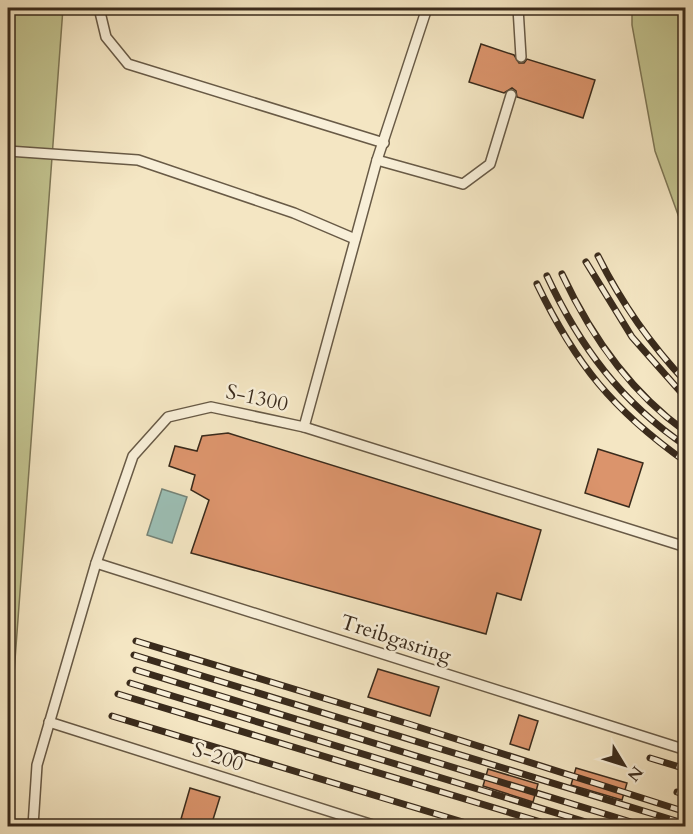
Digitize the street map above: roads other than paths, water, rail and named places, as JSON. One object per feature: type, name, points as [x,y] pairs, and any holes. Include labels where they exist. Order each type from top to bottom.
[{"type":"lane","points":[[99,8],[106,37],[128,64],[384,143]]},
{"type":"lane","name":"S-1300","points":[[33,826],[37,765],[96,563],[133,456],[168,417],[211,407],[304,427],[377,160],[427,8]]},
{"type":"lane","points":[[518,8],[521,57]]},
{"type":"lane","points":[[377,160],[463,184],[490,164],[511,95]]},
{"type":"lane","points":[[8,151],[138,160],[294,213],[355,239]]},
{"type":"lane","points":[[304,427],[686,547]]},
{"type":"lane","name":"Treibgasring","points":[[96,563],[686,750]]},
{"type":"lane","name":"S-200","points":[[49,722],[376,826]]},
{"type":"water","points":[[162,489],[187,497],[172,543],[147,535]]},
{"type":"railway","points":[[598,256],[616,290],[637,322],[686,382]]},
{"type":"railway","points":[[586,262],[632,337],[686,398]]},
{"type":"railway","points":[[562,274],[586,319],[614,361],[647,399],[686,432]]},
{"type":"railway","points":[[547,276],[588,349],[622,392],[663,429],[686,446]]},
{"type":"railway","points":[[537,284],[566,339],[599,384],[637,424],[686,462]]},
{"type":"railway","points":[[136,641],[686,812]]},
{"type":"railway","points":[[134,655],[686,824]]},
{"type":"railway","points":[[136,670],[644,826]]},
{"type":"railway","points":[[130,683],[599,826]]},
{"type":"railway","points":[[118,694],[554,826]]},
{"type":"railway","points":[[112,716],[476,826]]},
{"type":"railway","points":[[650,758],[686,769]]},
{"type":"railway","points":[[677,792],[686,795]]}]
